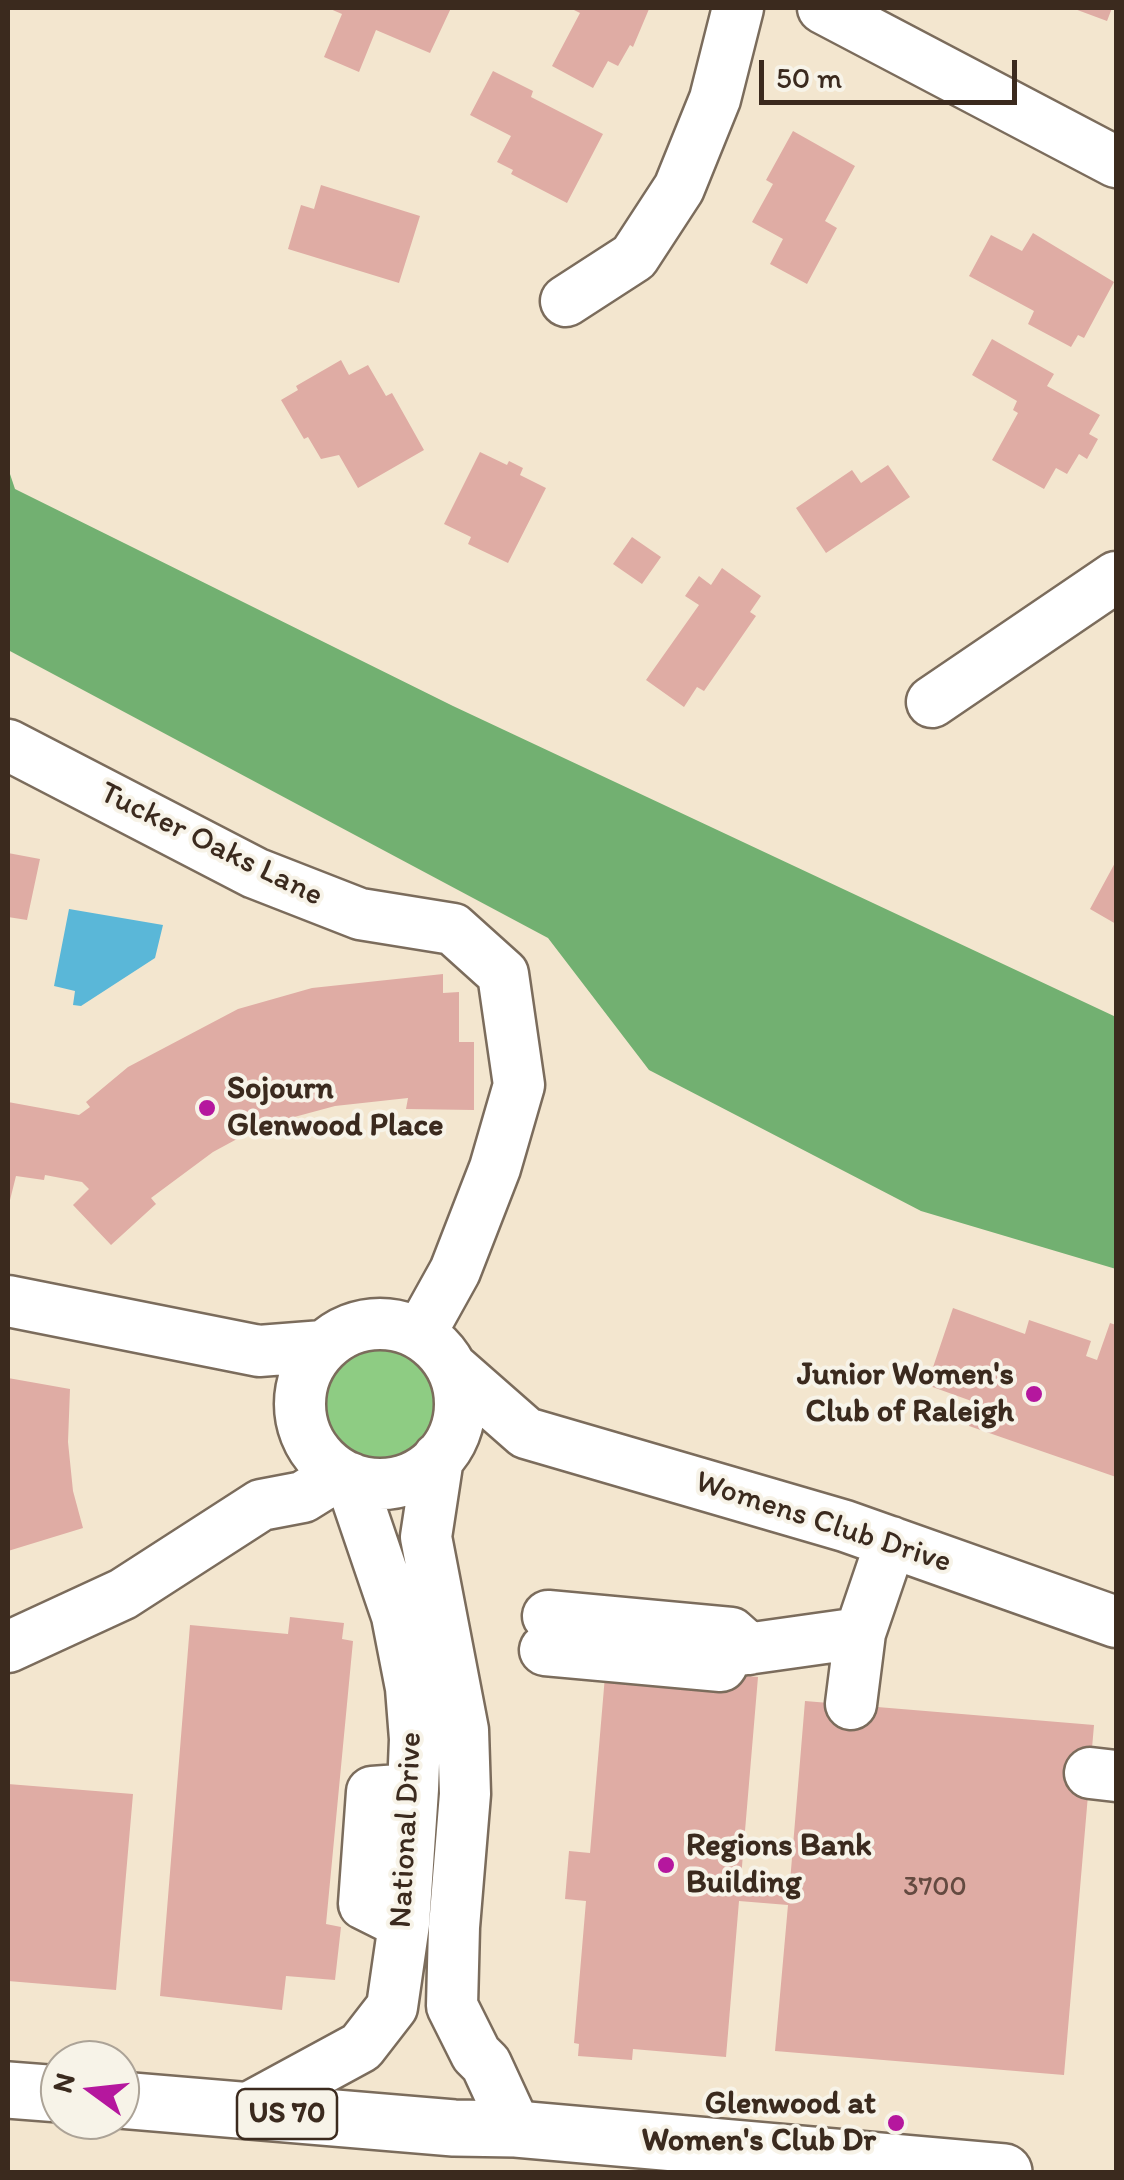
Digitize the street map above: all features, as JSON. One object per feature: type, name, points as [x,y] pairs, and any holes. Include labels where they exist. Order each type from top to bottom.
[{"type":"main road","points":[[8,2090],[40,2092]]},
{"type":"main road","name":"US 70","points":[[140,2102],[244,2110],[451,2150],[516,2129],[1004,2172]]},
{"type":"street","points":[[566,301],[634,257],[680,188],[715,99],[738,8]]},
{"type":"street","points":[[823,8],[1116,162]]},
{"type":"street","points":[[932,702],[1116,577]]},
{"type":"street","name":"Tucker Oaks Lane","points":[[8,745],[255,873],[360,914],[453,930],[503,974],[520,1084],[495,1168],[455,1270],[436,1351]]},
{"type":"street","points":[[8,1300],[258,1351],[323,1346]]},
{"type":"street","points":[[258,1351],[301,1409],[315,1450],[345,1476],[373,1484],[397,1482],[420,1473],[442,1453],[456,1430],[459,1409],[458,1388],[436,1351],[396,1325],[370,1324],[345,1331],[323,1346],[308,1368],[301,1409],[261,1505]]},
{"type":"street","name":"Womens Club Drive","points":[[436,1351],[526,1432],[891,1542],[1116,1622]]},
{"type":"street","points":[[442,1453],[488,1446],[526,1432]]},
{"type":"street","name":"National Drive","points":[[442,1453],[426,1537],[464,1730],[466,1794],[454,1928],[452,2006],[476,2054],[486,2064],[516,2129]]},
{"type":"street","points":[[8,1647],[123,1594],[261,1505],[302,1497],[345,1476]]},
{"type":"street","name":"National Drive","points":[[244,2110],[361,2047],[392,2007],[404,1924],[413,1789],[411,1688],[397,1616],[345,1476]]},
{"type":"street","points":[[851,1704],[860,1633],[891,1542]]},
{"type":"street","points":[[630,1642],[547,1633],[730,1633],[731,1650],[860,1633]]},
{"type":"green space","points":[[8,468],[15,489],[453,706],[1116,1017],[1116,1269],[921,1211],[649,1070],[548,938],[8,650]]},
{"type":"green space","points":[[379,1344],[403,1349],[422,1363],[436,1382],[441,1406],[436,1430],[422,1449],[403,1463],[379,1468],[355,1463],[336,1449],[322,1430],[317,1406],[322,1382],[336,1363],[355,1349]]},
{"type":"water","points":[[69,909],[163,925],[155,958],[81,1006],[73,1005],[75,991],[54,986]]},
{"type":"building","points":[[328,8],[451,8],[430,53],[376,30],[359,72],[324,57],[342,14]]},
{"type":"building","points":[[570,8],[649,9],[633,47],[630,45],[618,66],[608,61],[593,88],[552,66],[580,13]]},
{"type":"building","points":[[1072,8],[1112,8],[1107,21]]},
{"type":"building","points":[[493,71],[533,91],[531,97],[603,134],[567,203],[511,174],[513,170],[497,162],[511,136],[470,115]]},
{"type":"building","points":[[793,131],[855,166],[825,221],[837,228],[807,284],[770,264],[783,239],[752,222],[773,184],[766,180]]},
{"type":"building","points":[[321,185],[420,216],[399,283],[288,249],[301,205],[314,209]]},
{"type":"building","points":[[1033,233],[1114,282],[1084,338],[1078,335],[1071,347],[1028,324],[1034,311],[969,276],[991,235],[1022,251]]},
{"type":"building","points":[[992,339],[1054,374],[1047,386],[1100,415],[1089,434],[1098,439],[1087,459],[1079,454],[1067,474],[1056,468],[1044,489],[992,460],[1018,413],[1013,410],[1017,401],[972,375]]},
{"type":"building","points":[[341,360],[349,375],[368,365],[386,396],[392,393],[424,450],[358,488],[339,455],[321,459],[281,400],[298,390],[296,386]]},
{"type":"building","points":[[480,452],[523,468],[520,475],[546,488],[508,563],[468,544],[471,537],[444,524]]},
{"type":"building","points":[[888,465],[910,497],[826,553],[796,508],[852,470],[861,483]]},
{"type":"building","points":[[632,537],[661,557],[642,584],[613,564]]},
{"type":"building","points":[[722,568],[761,596],[750,612],[756,616],[704,691],[697,687],[684,707],[646,680],[699,605],[685,596],[699,576],[711,585]]},
{"type":"building","points":[[8,853],[40,859],[27,920],[8,917]]},
{"type":"building","points":[[1116,861],[1116,924],[1090,909]]},
{"type":"building","name":"Sojourn Glenwood Place","points":[[443,974],[443,993],[459,992],[459,1042],[474,1042],[474,1110],[406,1109],[408,1098],[335,1106],[261,1126],[213,1152],[151,1198],[156,1204],[111,1245],[73,1205],[89,1189],[82,1182],[45,1175],[44,1180],[16,1176],[8,1208],[8,1102],[79,1115],[90,1107],[86,1102],[128,1067],[238,1009],[312,988]]},
{"type":"building","name":"Junior Women's Club of Raleigh","points":[[953,1308],[1025,1334],[1029,1320],[1091,1341],[1086,1356],[1097,1360],[1110,1323],[1116,1325],[1116,1477],[969,1426],[977,1403],[927,1385]]},
{"type":"building","points":[[8,1378],[70,1389],[68,1442],[73,1491],[83,1528],[8,1551]]},
{"type":"building","points":[[290,1617],[344,1623],[342,1639],[353,1641],[326,1924],[341,1927],[335,1980],[286,1976],[282,2010],[160,1996],[190,1625],[288,1634]]},
{"type":"building","points":[[606,1664],[758,1677],[741,1878],[790,1882],[805,1701],[1094,1725],[1064,2075],[775,2051],[788,1905],[739,1901],[726,2057],[633,2049],[632,2060],[578,2056],[579,2044],[574,2043],[586,1901],[565,1899],[569,1851],[590,1853]]},
{"type":"building","points":[[8,1784],[133,1794],[116,1990],[8,1981]]},
{"type":"place","name":"Sojourn Glenwood Place","points":[[207,1108]]},
{"type":"place","name":"Junior Women's Club of Raleigh","points":[[1034,1394]]},
{"type":"place","name":"Regions Bank Building","points":[[666,1865]]},
{"type":"place","name":"Glenwood at Women's Club Dr","points":[[896,2123]]}]
